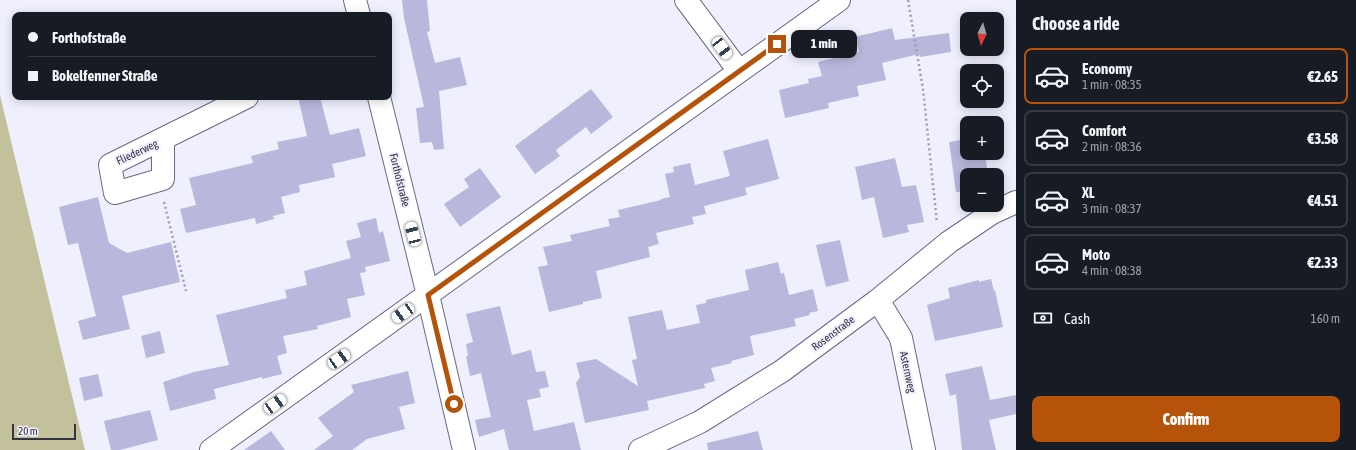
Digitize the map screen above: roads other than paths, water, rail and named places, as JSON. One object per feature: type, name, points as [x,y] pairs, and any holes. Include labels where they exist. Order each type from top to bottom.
[{"type":"street","points":[[356,0],[358,12]]},
{"type":"street","points":[[686,0],[739,71]]},
{"type":"street","points":[[211,450],[840,0]]},
{"type":"street","name":"Fliederweg","points":[[163,140],[163,179],[115,193],[110,165],[241,100]]},
{"type":"street","name":"Forthofstraße","points":[[380,100],[428,295],[464,450]]},
{"type":"street","name":"Rosenstraße","points":[[642,450],[700,422],[782,371],[878,300],[949,242],[992,213],[1016,202]]},
{"type":"street","name":"Asternweg","points":[[878,300],[901,338],[924,450]]}]
